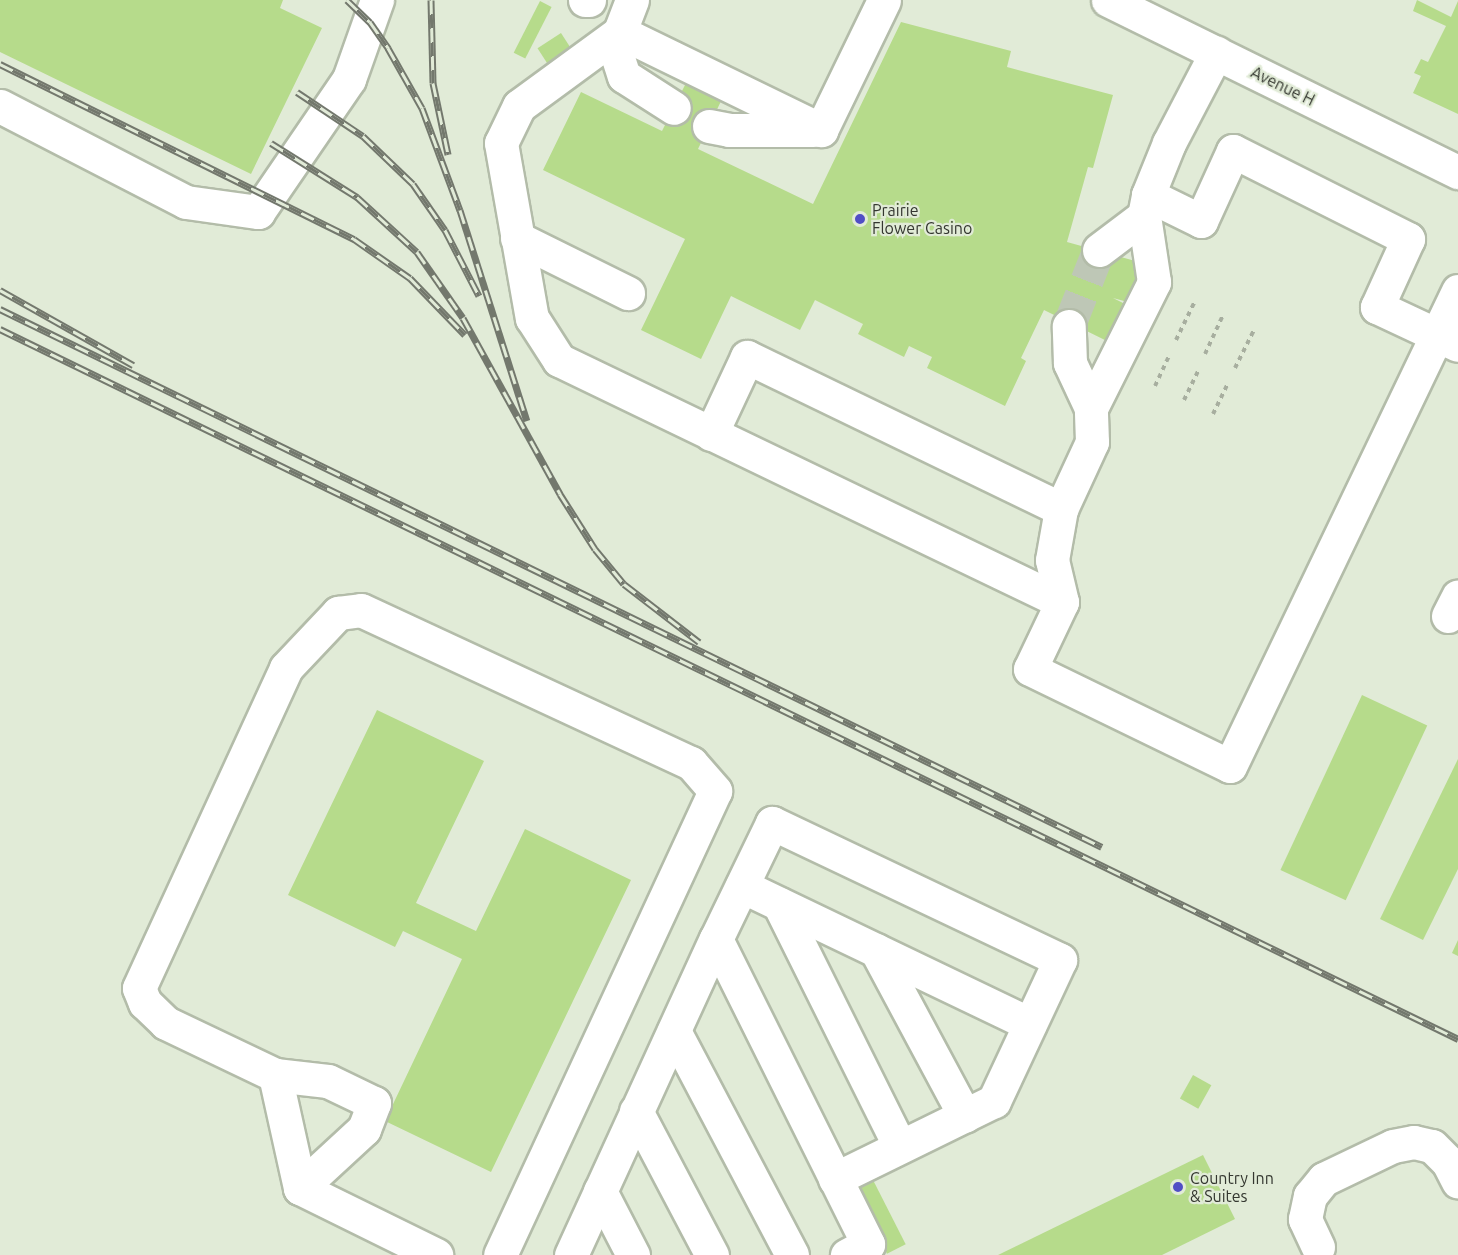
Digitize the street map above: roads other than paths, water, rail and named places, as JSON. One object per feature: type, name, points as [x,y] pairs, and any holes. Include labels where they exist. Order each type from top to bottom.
[{"type":"street","points":[[0,106],[186,202],[258,212],[349,79],[377,0]]},
{"type":"street","points":[[585,0],[590,0]]},
{"type":"street","points":[[632,0],[620,32],[618,58],[624,76],[674,108]]},
{"type":"street","points":[[820,130],[884,0]]},
{"type":"street","name":"Avenue H","points":[[1108,0],[1164,12],[1216,53],[1458,171]]},
{"type":"street","points":[[620,32],[820,130]]},
{"type":"street","points":[[620,32],[519,106],[501,143],[532,318],[559,360],[1062,602]]},
{"type":"street","points":[[1099,250],[1146,205],[1169,143],[1216,53]]},
{"type":"street","points":[[709,126],[729,130],[820,130]]},
{"type":"street","points":[[1146,205],[1201,221],[1233,151],[1408,239],[1377,307],[1448,340]]},
{"type":"street","points":[[1091,408],[1154,282],[1146,205]]},
{"type":"street","points":[[517,238],[628,292]]},
{"type":"street","points":[[1069,326],[1070,363],[1091,408],[1092,442],[1061,508],[1052,560],[1062,602],[1030,669],[1230,766],[1448,340],[1458,291]]},
{"type":"street","points":[[711,434],[747,357],[1061,508]]},
{"type":"street","points":[[300,1188],[364,1129],[374,1103],[328,1081],[275,1075],[166,1023],[145,1004],[139,988],[286,668],[338,613],[361,610],[691,763],[715,791],[500,1255]]},
{"type":"street","points":[[572,1255],[636,1111],[772,823],[1060,960],[993,1101],[835,1179]]},
{"type":"street","points":[[742,886],[1030,1024]]},
{"type":"street","points":[[779,904],[900,1147]]},
{"type":"street","points":[[716,939],[868,1244],[847,1255]]},
{"type":"street","points":[[876,950],[964,1116]]},
{"type":"street","points":[[674,1031],[792,1255]]},
{"type":"street","points":[[275,1075],[300,1188]]},
{"type":"street","points":[[636,1111],[712,1255]]},
{"type":"street","points":[[1315,1252],[1305,1219],[1310,1196],[1324,1179],[1393,1146],[1414,1142],[1432,1146],[1448,1162],[1458,1182]]},
{"type":"street","points":[[300,1188],[436,1255]]},
{"type":"street","points":[[600,1191],[633,1255]]},
{"type":"tunnel","points":[[1069,326],[1099,250]]},
{"type":"railway","points":[[347,0],[370,22],[388,48],[422,108],[460,210],[527,421]]},
{"type":"railway","points":[[431,0],[433,83],[448,154]]},
{"type":"railway","points":[[0,64],[354,239],[410,278],[465,335]]},
{"type":"railway","points":[[297,92],[363,136],[413,184],[445,230],[479,296]]},
{"type":"railway","points":[[271,143],[357,197],[417,252],[463,318],[560,494],[595,549],[624,584],[699,642]]},
{"type":"railway","points":[[0,290],[133,365]]},
{"type":"railway","points":[[0,309],[1102,847]]},
{"type":"railway","points":[[0,329],[1458,1039]]},
{"type":"place","name":"Prairie Flower Casino","points":[[860,219]]},
{"type":"place","name":"Country Inn & Suites","points":[[1178,1187]]}]
